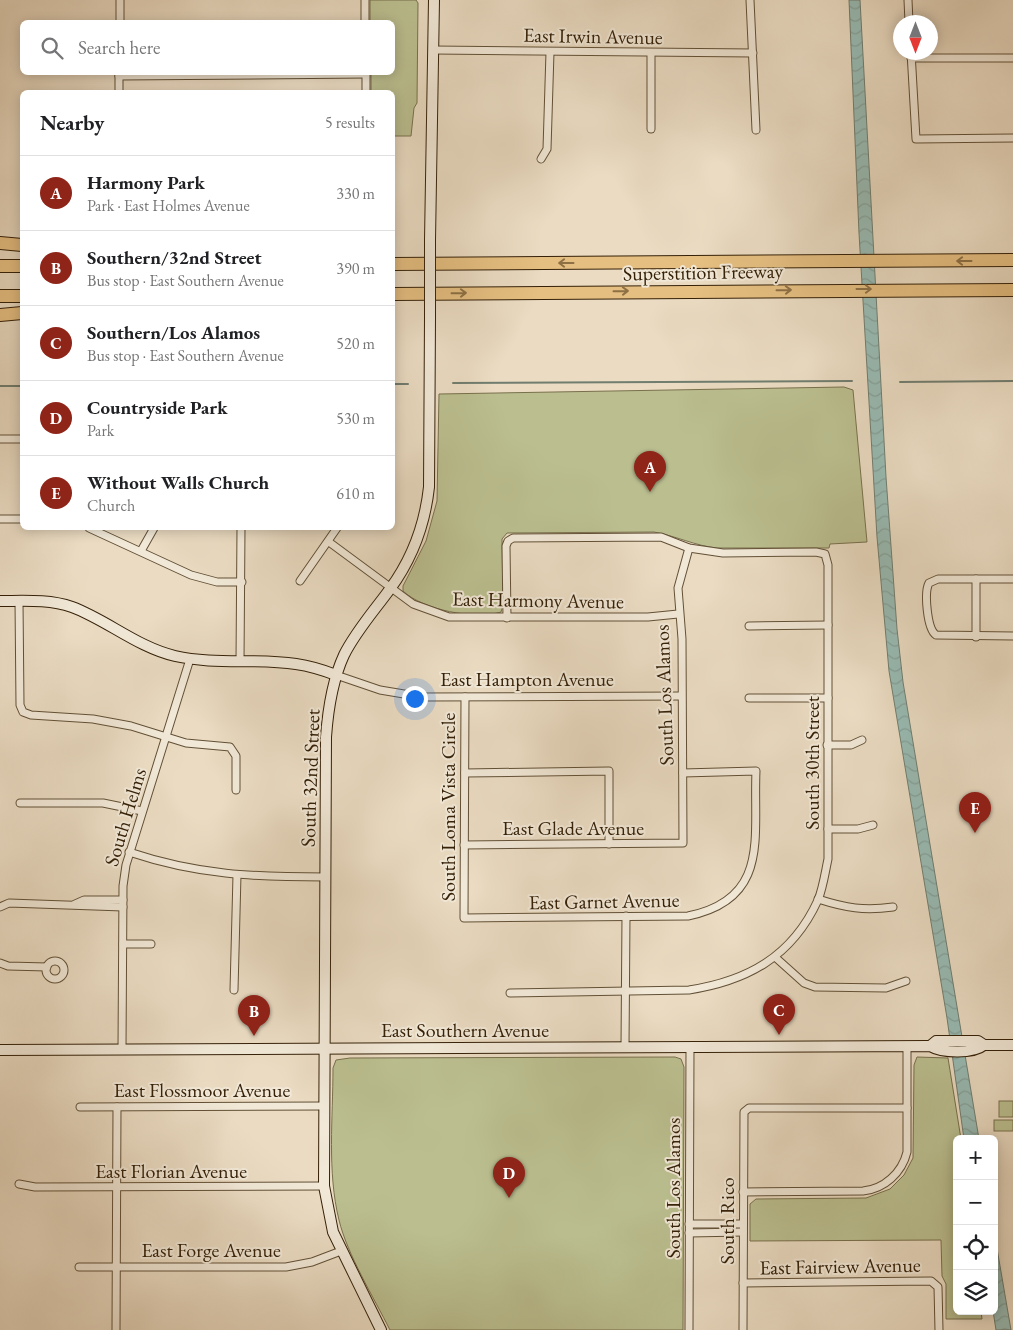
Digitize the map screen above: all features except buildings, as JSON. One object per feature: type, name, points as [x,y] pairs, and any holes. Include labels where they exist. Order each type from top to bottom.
[{"type":"highway","points":[[0,244],[20,245]]},
{"type":"highway","name":"Superstition Freeway","points":[[395,264],[1013,260]]},
{"type":"highway","points":[[0,266],[20,266]]},
{"type":"highway","name":"Superstition Freeway","points":[[395,294],[826,289],[1013,290]]},
{"type":"highway","points":[[0,296],[20,296]]},
{"type":"highway","points":[[0,315],[20,313]]},
{"type":"street","points":[[120,0],[120,20]]},
{"type":"street","points":[[365,0],[365,20]]},
{"type":"street","name":"South 32nd Street","points":[[379,1329],[333,1232],[324,1186],[326,737],[330,698],[336,675],[352,640],[391,588],[414,545],[427,506],[429,487],[430,240],[434,0]]},
{"type":"street","points":[[750,0],[756,130]]},
{"type":"street","points":[[908,0],[909,15]]},
{"type":"street","name":"East Irwin Avenue","points":[[433,50],[753,53]]},
{"type":"street","points":[[541,159],[547,149],[550,52]]},
{"type":"street","points":[[651,53],[651,129]]},
{"type":"street","points":[[938,56],[1013,58]]},
{"type":"street","points":[[911,60],[916,139],[1013,138]]},
{"type":"street","points":[[119,75],[120,90]]},
{"type":"street","points":[[366,75],[366,90]]},
{"type":"street","points":[[0,440],[20,439]]},
{"type":"street","points":[[0,519],[20,519]]},
{"type":"street","points":[[94,530],[191,575],[217,582],[242,582]]},
{"type":"street","points":[[141,551],[153,530]]},
{"type":"street","points":[[240,662],[241,530]]},
{"type":"street","points":[[300,581],[336,530]]},
{"type":"street","points":[[507,618],[508,540],[513,538],[661,537],[689,548]]},
{"type":"street","name":"East Harmony Avenue","points":[[329,542],[413,604],[449,616],[507,618],[648,617],[678,614]]},
{"type":"street","name":"South 30th Street","points":[[510,993],[689,990],[742,977],[775,957],[804,924],[818,899],[828,859],[828,565],[825,554],[816,552],[723,553],[689,548]]},
{"type":"street","name":"South Los Alamos","points":[[683,844],[682,639],[678,614],[678,588],[689,548]]},
{"type":"street","points":[[1013,579],[938,579],[932,581],[926,588],[929,625],[933,633],[942,637],[1013,636]]},
{"type":"street","points":[[976,579],[976,637]]},
{"type":"street","name":"East Hampton Avenue","points":[[0,601],[69,606],[142,644],[171,655],[190,659],[294,663],[401,695],[465,697],[681,696]]},
{"type":"street","points":[[19,601],[20,705],[22,712],[31,715],[71,716],[105,721],[192,744],[233,748],[236,756],[236,790]]},
{"type":"street","points":[[749,626],[828,625]]},
{"type":"street","name":"South Helms","points":[[122,1049],[124,872],[190,659]]},
{"type":"street","name":"South Loma Vista Circle","points":[[464,918],[465,697]]},
{"type":"street","points":[[749,698],[828,698]]},
{"type":"street","points":[[828,745],[851,745],[862,740]]},
{"type":"street","points":[[464,773],[609,771],[609,844]]},
{"type":"street","name":"East Garnet Avenue","points":[[464,918],[688,916],[706,912],[724,903],[737,891],[748,876],[754,860],[756,771],[683,773]]},
{"type":"street","points":[[20,803],[103,803],[142,811]]},
{"type":"street","points":[[828,829],[858,830],[873,825]]},
{"type":"street","name":"East Glade Avenue","points":[[464,845],[683,844]]},
{"type":"street","points":[[129,852],[201,872],[237,875],[325,877]]},
{"type":"street","points":[[234,990],[237,875]]},
{"type":"street","points":[[818,899],[845,908],[872,910],[893,907]]},
{"type":"street","points":[[0,907],[9,903],[75,904],[84,900],[123,903]]},
{"type":"street","points":[[625,1047],[626,916]]},
{"type":"street","points":[[123,944],[151,944]]},
{"type":"street","points":[[775,957],[802,987],[886,988],[906,981]]},
{"type":"street","points":[[0,963],[8,966],[47,967]]},
{"type":"street","name":"East Southern Avenue","points":[[0,1050],[907,1046],[930,1046],[937,1050],[950,1045],[966,1045],[978,1050],[984,1045],[1013,1045]]},
{"type":"street","points":[[743,1192],[863,1191],[879,1187],[891,1178],[906,1157],[908,1108],[907,1046]]},
{"type":"street","name":"South Los Alamos","points":[[689,1330],[690,1047]]},
{"type":"street","name":"East Flossmoor Avenue","points":[[80,1107],[324,1106]]},
{"type":"street","points":[[116,1330],[117,1107]]},
{"type":"street","name":"South Rico","points":[[743,1330],[744,1112],[749,1108],[908,1108]]},
{"type":"street","name":"East Florian Avenue","points":[[19,1184],[35,1187],[324,1186]]},
{"type":"street","points":[[689,1224],[743,1224]]},
{"type":"street","points":[[689,1233],[743,1232]]},
{"type":"street","name":"East Forge Avenue","points":[[79,1267],[286,1266],[312,1262],[341,1251]]},
{"type":"street","name":"East Fairview Avenue","points":[[743,1283],[931,1281],[937,1284],[939,1330]]},
{"type":"green space","points":[[370,0],[416,0],[418,3],[417,103],[414,108],[411,136],[395,136],[395,90],[371,90],[371,75],[395,75],[395,20],[370,20]]},
{"type":"green space","points":[[844,387],[853,390],[867,542],[830,544],[829,548],[717,548],[654,532],[507,533],[502,539],[503,605],[501,612],[478,615],[450,612],[423,603],[403,591],[403,586],[426,541],[437,501],[439,394]]},
{"type":"green space","points":[[675,1057],[681,1059],[684,1067],[683,1330],[390,1330],[348,1247],[335,1202],[332,1144],[333,1068],[336,1060],[350,1058]]},
{"type":"green space","points":[[917,1057],[948,1058],[960,1135],[953,1135],[953,1315],[982,1315],[982,1319],[946,1319],[946,1284],[942,1276],[941,1240],[750,1241],[750,1204],[756,1199],[866,1198],[890,1189],[904,1175],[913,1158],[914,1065]]},
{"type":"green space","points":[[999,1101],[1013,1101],[1013,1117],[999,1117]]},
{"type":"green space","points":[[994,1120],[1013,1120],[1013,1131],[994,1131]]},
{"type":"water","points":[[849,0],[860,0],[886,477],[897,629],[903,682],[978,1135],[963,1135],[947,1018],[889,671],[877,537],[859,233]]},
{"type":"water","points":[[998,1254],[1011,1330],[996,1330],[994,1315],[998,1315]]},
{"type":"waterway","points":[[453,383],[852,381]]},
{"type":"waterway","points":[[900,382],[1013,381]]},
{"type":"waterway","points":[[395,384],[408,384]]},
{"type":"waterway","points":[[0,386],[20,386]]},
{"type":"place","name":"Harmony Park","points":[[650,492]]},
{"type":"place","name":"Without Walls Church","points":[[975,833]]},
{"type":"place","name":"Southern/Los Alamos","points":[[779,1035]]},
{"type":"place","name":"Southern/32nd Street","points":[[254,1036]]},
{"type":"place","name":"Countryside Park","points":[[509,1198]]}]
